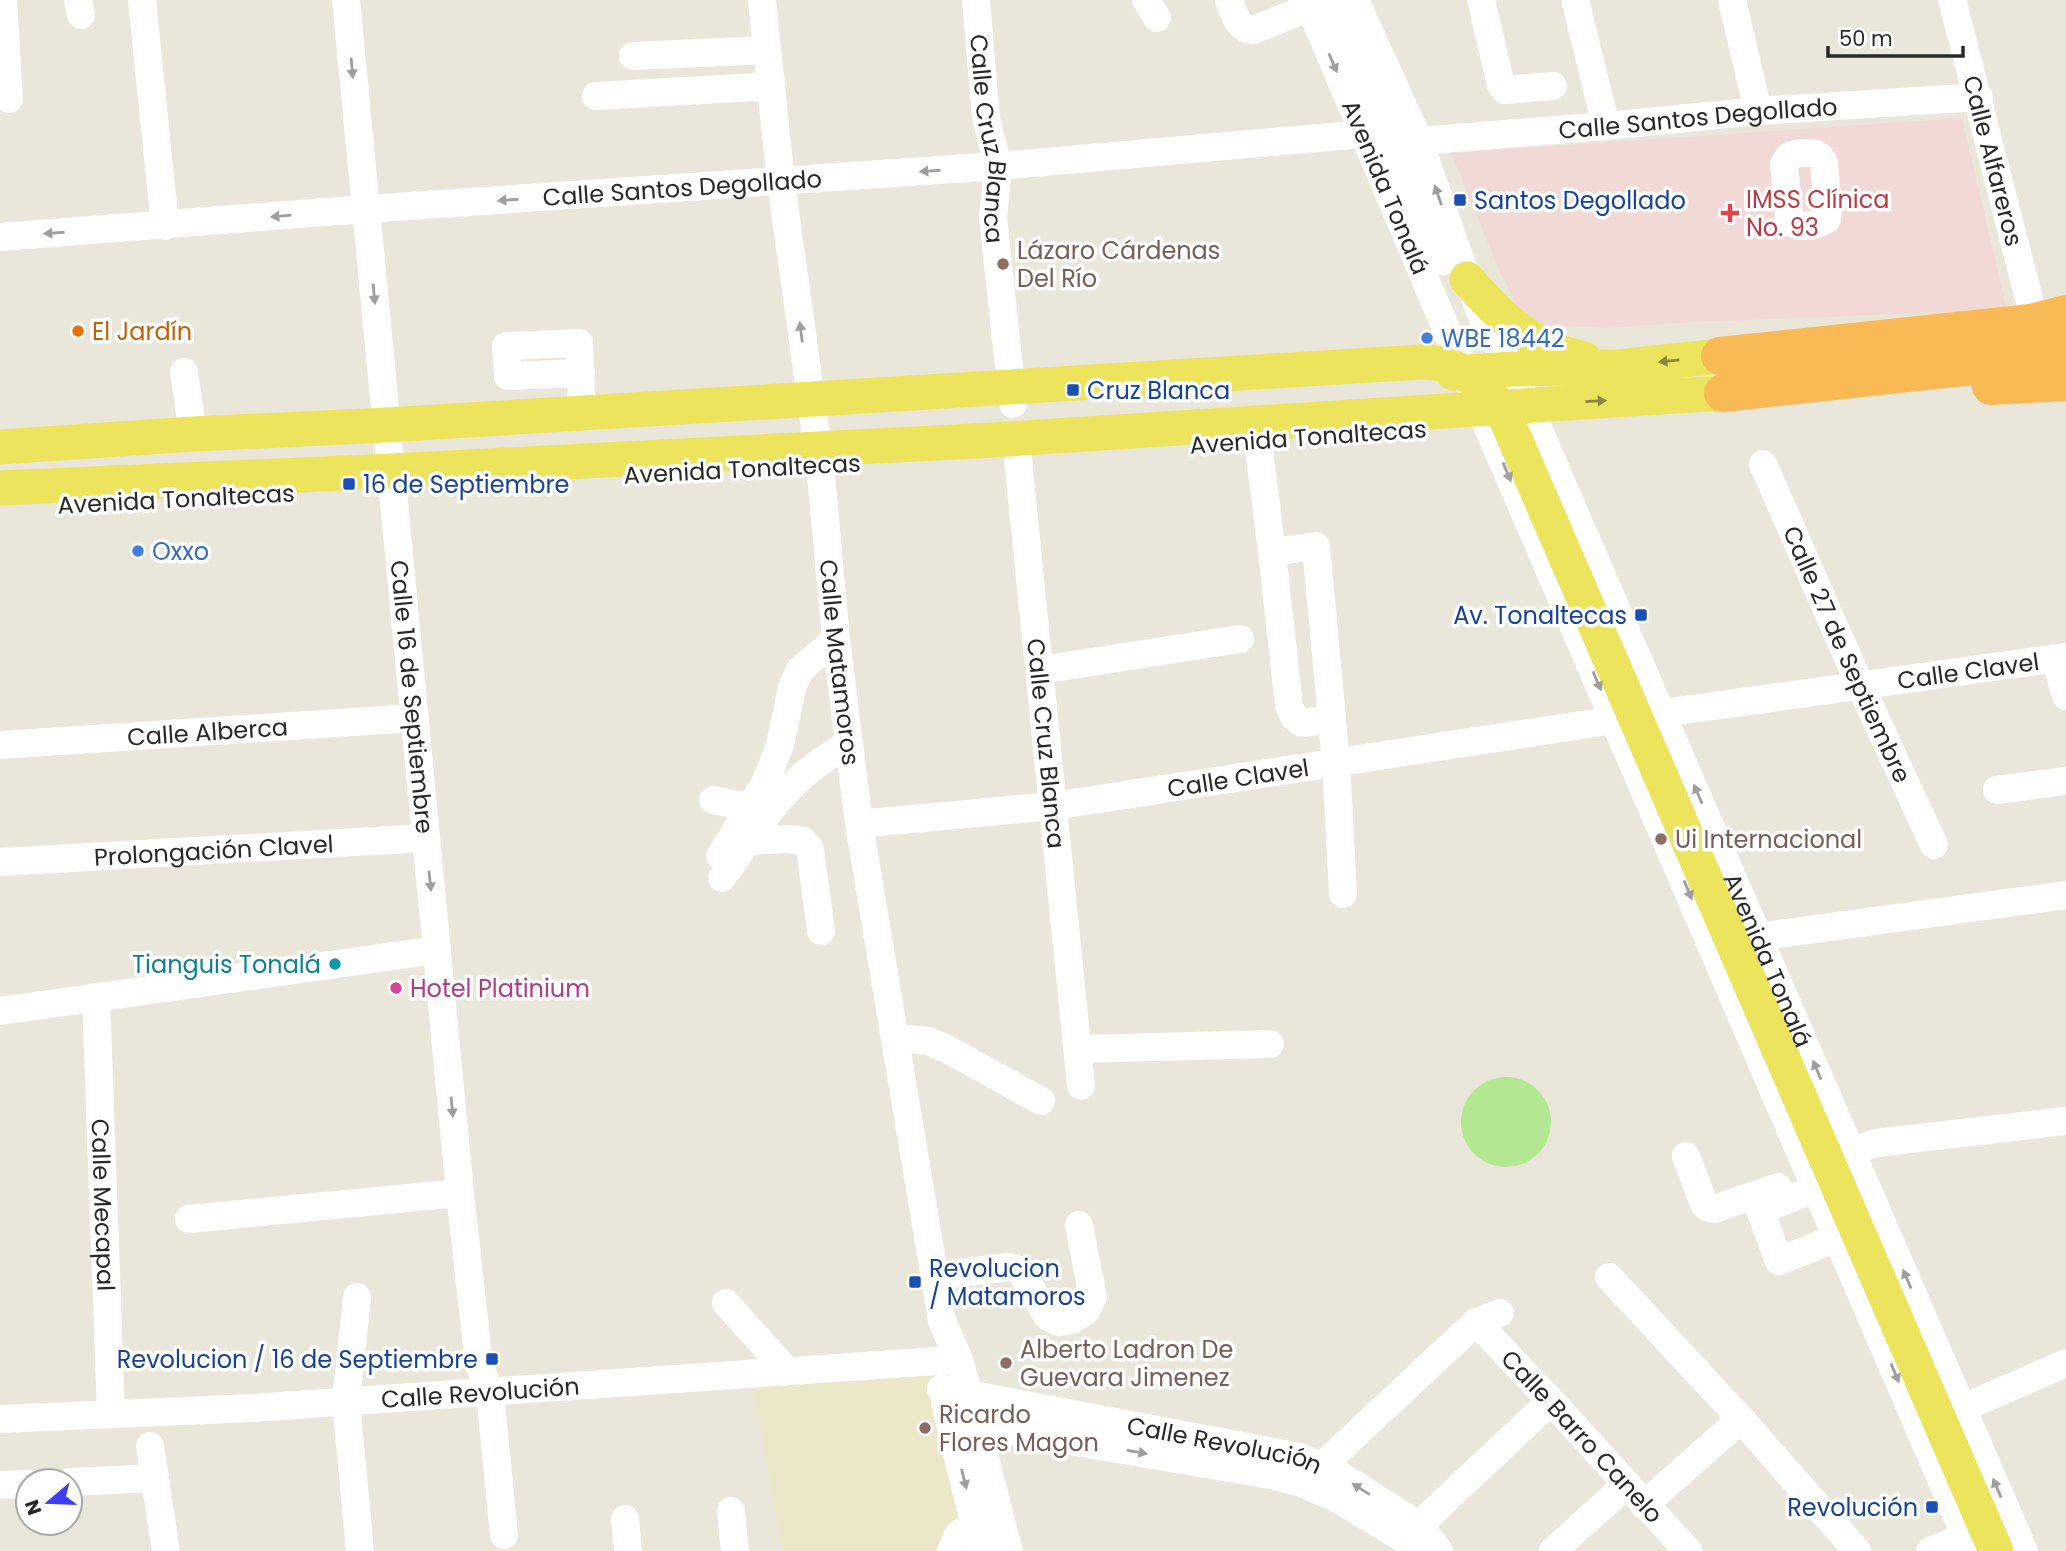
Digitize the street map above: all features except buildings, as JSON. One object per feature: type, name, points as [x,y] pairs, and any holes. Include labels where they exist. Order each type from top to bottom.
[{"type":"highway","points":[[1720,356],[2051,318]]},
{"type":"highway","points":[[1720,356],[1797,357],[2066,345]]},
{"type":"highway","points":[[1723,393],[1981,365],[2066,360]]},
{"type":"highway","points":[[1723,393],[1859,393],[2066,382]]},
{"type":"main road","points":[[1467,279],[1502,317],[1531,339],[1571,356],[1619,367]]},
{"type":"main road","name":"Avenida Tonaltecas","points":[[0,465],[390,456],[815,432],[1012,395],[1421,362],[1444,364],[1466,372],[1619,367],[1720,356]]},
{"type":"main road","points":[[1503,407],[1512,369]]},
{"type":"main road","name":"Avenida Tonalá","points":[[1466,372],[1503,407],[1735,940],[1749,1004],[1785,1028],[1986,1537]]},
{"type":"main road","name":"Avenida Tonaltecas","points":[[1017,448],[1503,407],[1723,393]]},
{"type":"main road","name":"Avenida Tonaltecas","points":[[0,510],[390,456],[582,413],[1017,448],[1258,440],[1440,427],[1503,407]]},
{"type":"main road","name":"Avenida Tonaltecas","points":[[0,488],[390,456],[815,432]]},
{"type":"main road","name":"Avenida Tonaltecas","points":[[0,447],[193,434],[390,456]]},
{"type":"street","points":[[4,0],[9,99]]},
{"type":"street","points":[[142,0],[165,226]]},
{"type":"street","name":"Calle 16 de Septiembre","points":[[346,0],[460,1193],[479,1364],[490,1393],[504,1535]]},
{"type":"street","name":"Calle Matamoros","points":[[762,0],[781,182],[815,432],[836,639],[859,824],[955,1391],[963,1422],[1009,1551]]},
{"type":"street","name":"Calle Cruz Blanca","points":[[976,0],[986,118],[998,166],[993,218],[1012,395]]},
{"type":"street","points":[[1229,0],[1241,26],[1246,30],[1254,30],[1319,2],[1474,334]]},
{"type":"street","name":"Avenida Tonalá","points":[[1355,0],[1419,141],[1488,331],[1512,369]]},
{"type":"street","points":[[1481,0],[1501,85],[1505,90],[1553,86]]},
{"type":"street","points":[[1575,0],[1606,126]]},
{"type":"street","points":[[1731,0],[1758,111]]},
{"type":"street","name":"Calle Alfareros","points":[[1952,0],[1979,97],[2051,318]]},
{"type":"street","name":"Avenida Tonalá","points":[[1319,2],[1364,134],[1466,372]]},
{"type":"street","points":[[633,56],[767,50]]},
{"type":"street","points":[[596,96],[771,86]]},
{"type":"street","name":"Calle Santos Degollado","points":[[1419,141],[1758,111],[1979,97]]},
{"type":"street","points":[[1803,153],[1805,108]]},
{"type":"street","name":"Calle Santos Degollado","points":[[0,237],[998,166],[1364,134]]},
{"type":"street","points":[[184,372],[193,434]]},
{"type":"street","points":[[580,373],[582,413]]},
{"type":"street","name":"Avenida Tonalá","points":[[1503,407],[1663,713],[1735,940]]},
{"type":"street","name":"Avenida Tonalá","points":[[1503,407],[1614,720],[1852,1152],[1963,1408],[1986,1537]]},
{"type":"street","points":[[1258,440],[1289,706],[1294,717],[1302,723],[1332,719]]},
{"type":"street","name":"Calle Cruz Blanca","points":[[1017,448],[1081,1086]]},
{"type":"street","name":"Calle 27 de Septiembre","points":[[1763,464],[1934,845]]},
{"type":"street","points":[[1272,552],[1316,546],[1336,762],[1343,894]]},
{"type":"street","points":[[836,639],[799,671],[792,688],[780,745],[765,783],[749,807],[721,867],[749,841],[781,797],[800,777],[849,743]]},
{"type":"street","points":[[1040,670],[1240,639]]},
{"type":"street","points":[[2061,657],[2066,696]]},
{"type":"street","name":"Calle Clavel","points":[[1663,713],[2061,657]]},
{"type":"street","name":"Calle Alberca","points":[[0,745],[414,718]]},
{"type":"street","name":"Calle Clavel","points":[[859,824],[1054,806],[1614,720]]},
{"type":"street","points":[[1997,790],[2066,781]]},
{"type":"street","points":[[713,800],[749,807]]},
{"type":"street","name":"Prolongación Clavel","points":[[0,862],[426,838]]},
{"type":"street","points":[[749,841],[803,841],[810,849],[821,931]]},
{"type":"street","points":[[1735,940],[2066,895]]},
{"type":"street","points":[[0,1011],[437,950]]},
{"type":"street","name":"Calle Mecapal","points":[[96,998],[111,1414]]},
{"type":"street","name":"Avenida Tonalá","points":[[1749,1004],[1813,1182],[1837,1238],[1986,1537],[2024,1551]]},
{"type":"street","points":[[895,1038],[928,1041],[947,1049],[1041,1101]]},
{"type":"street","points":[[1078,1049],[1270,1044]]},
{"type":"street","points":[[1852,1152],[1876,1143],[2066,1122]]},
{"type":"street","points":[[1686,1156],[1708,1208],[1714,1209],[1813,1182]]},
{"type":"street","points":[[1813,1182],[1760,1210],[1779,1261],[1837,1238]]},
{"type":"street","points":[[189,1219],[460,1193]]},
{"type":"street","points":[[934,1276],[1009,1267],[1020,1270],[1047,1316],[1059,1322],[1072,1320],[1086,1311],[1093,1297],[1079,1225]]},
{"type":"street","points":[[1609,1277],[1741,1419],[1857,1551]]},
{"type":"street","points":[[357,1297],[346,1401],[360,1551]]},
{"type":"street","points":[[726,1303],[787,1371]]},
{"type":"street","name":"Calle Barro Canelo","points":[[1322,1466],[1488,1317],[1551,1401],[1688,1551]]},
{"type":"street","name":"Calle Revolución","points":[[0,1419],[252,1408],[949,1361]]},
{"type":"street","points":[[1963,1408],[2066,1363]]},
{"type":"street","name":"Calle Revolución","points":[[955,1391],[1300,1457],[1322,1466],[1413,1539]]},
{"type":"street","points":[[1413,1539],[1551,1401]]},
{"type":"street","points":[[1553,1551],[1741,1419]]},
{"type":"street","name":"Calle Matamoros","points":[[963,1422],[975,1523],[982,1551]]},
{"type":"street","name":"Calle Revolución","points":[[963,1422],[1289,1480],[1338,1499],[1439,1551]]},
{"type":"street","points":[[150,1446],[166,1551]]},
{"type":"street","points":[[84,1481],[155,1478]]},
{"type":"street","points":[[731,1511],[735,1551]]},
{"type":"street","points":[[625,1519],[628,1551]]},
{"type":"street","points":[[951,1551],[958,1535],[975,1523]]},
{"type":"street","points":[[1930,1551],[1986,1537]]},
{"type":"shaded area","name":"IMSS Clínica No. 93","points":[[1962,118],[2007,310],[1607,328],[1546,325],[1522,317],[1500,272],[1451,153]]},
{"type":"shaded area","points":[[928,1374],[968,1551],[783,1551],[752,1383]]},
{"type":"green space","points":[[1506,1077],[1523,1081],[1538,1090],[1547,1105],[1551,1122],[1547,1139],[1538,1154],[1523,1163],[1506,1167],[1489,1163],[1474,1154],[1465,1139],[1461,1122],[1465,1105],[1474,1090],[1489,1081]]},
{"type":"place","name":"Santos Degollado","points":[[1460,200]]},
{"type":"place","name":"IMSS Clínica No. 93","points":[[1730,213]]},
{"type":"place","name":"Lázaro Cárdenas Del Río","points":[[1003,264]]},
{"type":"place","name":"El Jardín","points":[[78,331]]},
{"type":"place","name":"WBE 18442","points":[[1427,338]]},
{"type":"place","name":"Cruz Blanca","points":[[1073,390]]},
{"type":"place","name":"16 de Septiembre","points":[[349,484]]},
{"type":"place","name":"Oxxo","points":[[138,551]]},
{"type":"place","name":"Av. Tonaltecas","points":[[1641,615]]},
{"type":"place","name":"Ui Internacional","points":[[1661,839]]},
{"type":"place","name":"Tianguis Tonalá","points":[[335,964]]},
{"type":"place","name":"Hotel Platinium","points":[[396,988]]},
{"type":"place","name":"Revolucion / Matamoros","points":[[915,1282]]},
{"type":"place","name":"Revolucion / 16 de Septiembre","points":[[492,1359]]},
{"type":"place","name":"Alberto Ladron De Guevara Jimenez","points":[[1006,1363]]},
{"type":"place","name":"Ricardo Flores Magon","points":[[925,1428]]},
{"type":"place","name":"Revolución","points":[[1932,1507]]}]
